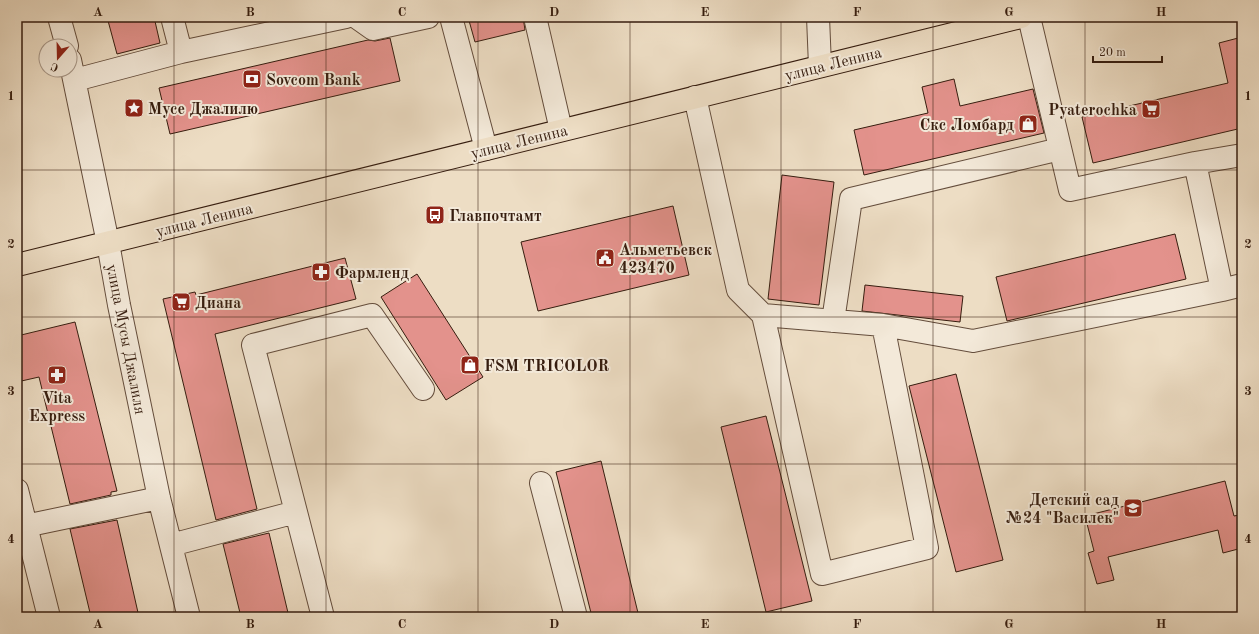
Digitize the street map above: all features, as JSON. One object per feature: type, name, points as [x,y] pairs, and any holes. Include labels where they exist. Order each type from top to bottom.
[{"type":"main road","name":"улица Ленина","points":[[17,265],[1021,17]]},
{"type":"street","points":[[59,17],[65,38]]},
{"type":"street","points":[[172,17],[181,52]]},
{"type":"street","points":[[78,69],[181,52],[346,17]]},
{"type":"street","points":[[356,17],[374,29],[428,17]]},
{"type":"street","points":[[451,17],[486,149]]},
{"type":"street","points":[[535,17],[561,130]]},
{"type":"street","points":[[818,17],[820,66]]},
{"type":"street","points":[[1029,17],[1070,190],[1195,163],[1242,155]]},
{"type":"street","name":"улица Мусы Джалиля","points":[[74,78],[159,498],[190,617]]},
{"type":"street","points":[[695,97],[738,290],[763,314],[822,574],[927,548],[883,325]]},
{"type":"street","points":[[833,321],[851,199],[1060,149]]},
{"type":"street","points":[[763,314],[883,325],[973,341],[1232,287],[1195,163]]},
{"type":"street","points":[[323,617],[253,345],[372,315],[423,389]]},
{"type":"street","points":[[540,482],[576,617]]},
{"type":"street","points":[[17,490],[49,617]]},
{"type":"street","points":[[25,526],[159,498]]},
{"type":"street","points":[[171,545],[296,512]]},
{"type":"building","points":[[107,17],[154,17],[160,43],[117,54]]},
{"type":"building","points":[[468,17],[523,17],[525,30],[475,42]]},
{"type":"building","points":[[1242,37],[1242,128],[1093,163],[1082,117],[1228,83],[1219,43]]},
{"type":"building","points":[[390,38],[400,81],[170,134],[159,88],[368,40],[375,41]]},
{"type":"building","points":[[954,79],[960,106],[1033,89],[1044,133],[864,175],[854,130],[928,113],[922,87]]},
{"type":"building","points":[[782,175],[834,182],[819,305],[768,299]]},
{"type":"building","name":"Альметьевск 423470","points":[[673,206],[689,275],[538,311],[521,242]]},
{"type":"building","points":[[1175,234],[1186,279],[1007,321],[996,277]]},
{"type":"building","points":[[345,258],[356,299],[215,334],[257,509],[216,520],[163,299],[195,292],[196,295]]},
{"type":"building","points":[[417,274],[483,377],[446,400],[381,297]]},
{"type":"building","points":[[865,285],[963,296],[960,322],[862,311]]},
{"type":"building","points":[[75,322],[117,491],[111,492],[111,495],[70,504],[39,377],[17,382],[17,336]]},
{"type":"building","points":[[956,374],[1003,560],[956,572],[909,386]]},
{"type":"building","points":[[766,416],[812,601],[766,612],[721,427]]},
{"type":"building","points":[[601,461],[639,617],[592,617],[556,472]]},
{"type":"building","points":[[1225,481],[1234,516],[1239,515],[1242,526],[1242,548],[1223,553],[1218,530],[1108,557],[1114,580],[1097,584],[1088,553],[1094,551],[1085,516]]},
{"type":"building","points":[[117,520],[139,617],[91,617],[70,529]]},
{"type":"building","points":[[269,533],[289,617],[241,617],[223,544]]},
{"type":"place","name":"Sovcom Bank","points":[[252,79]]},
{"type":"place","name":"Мусе Джалилю","points":[[134,108]]},
{"type":"place","name":"Pyaterochka","points":[[1151,109]]},
{"type":"place","name":"Скс Ломбард","points":[[1028,124]]},
{"type":"place","name":"Главпочтамт","points":[[435,215]]},
{"type":"place","name":"Альметьевск 423470","points":[[605,258]]},
{"type":"place","name":"Фармленд","points":[[321,272]]},
{"type":"place","name":"Диана","points":[[181,302]]},
{"type":"place","name":"FSM TRICOLOR","points":[[470,365]]},
{"type":"place","name":"Vita Express","points":[[57,375]]},
{"type":"place","name":"Детский сад №24 \"Василек\"","points":[[1133,508]]}]
